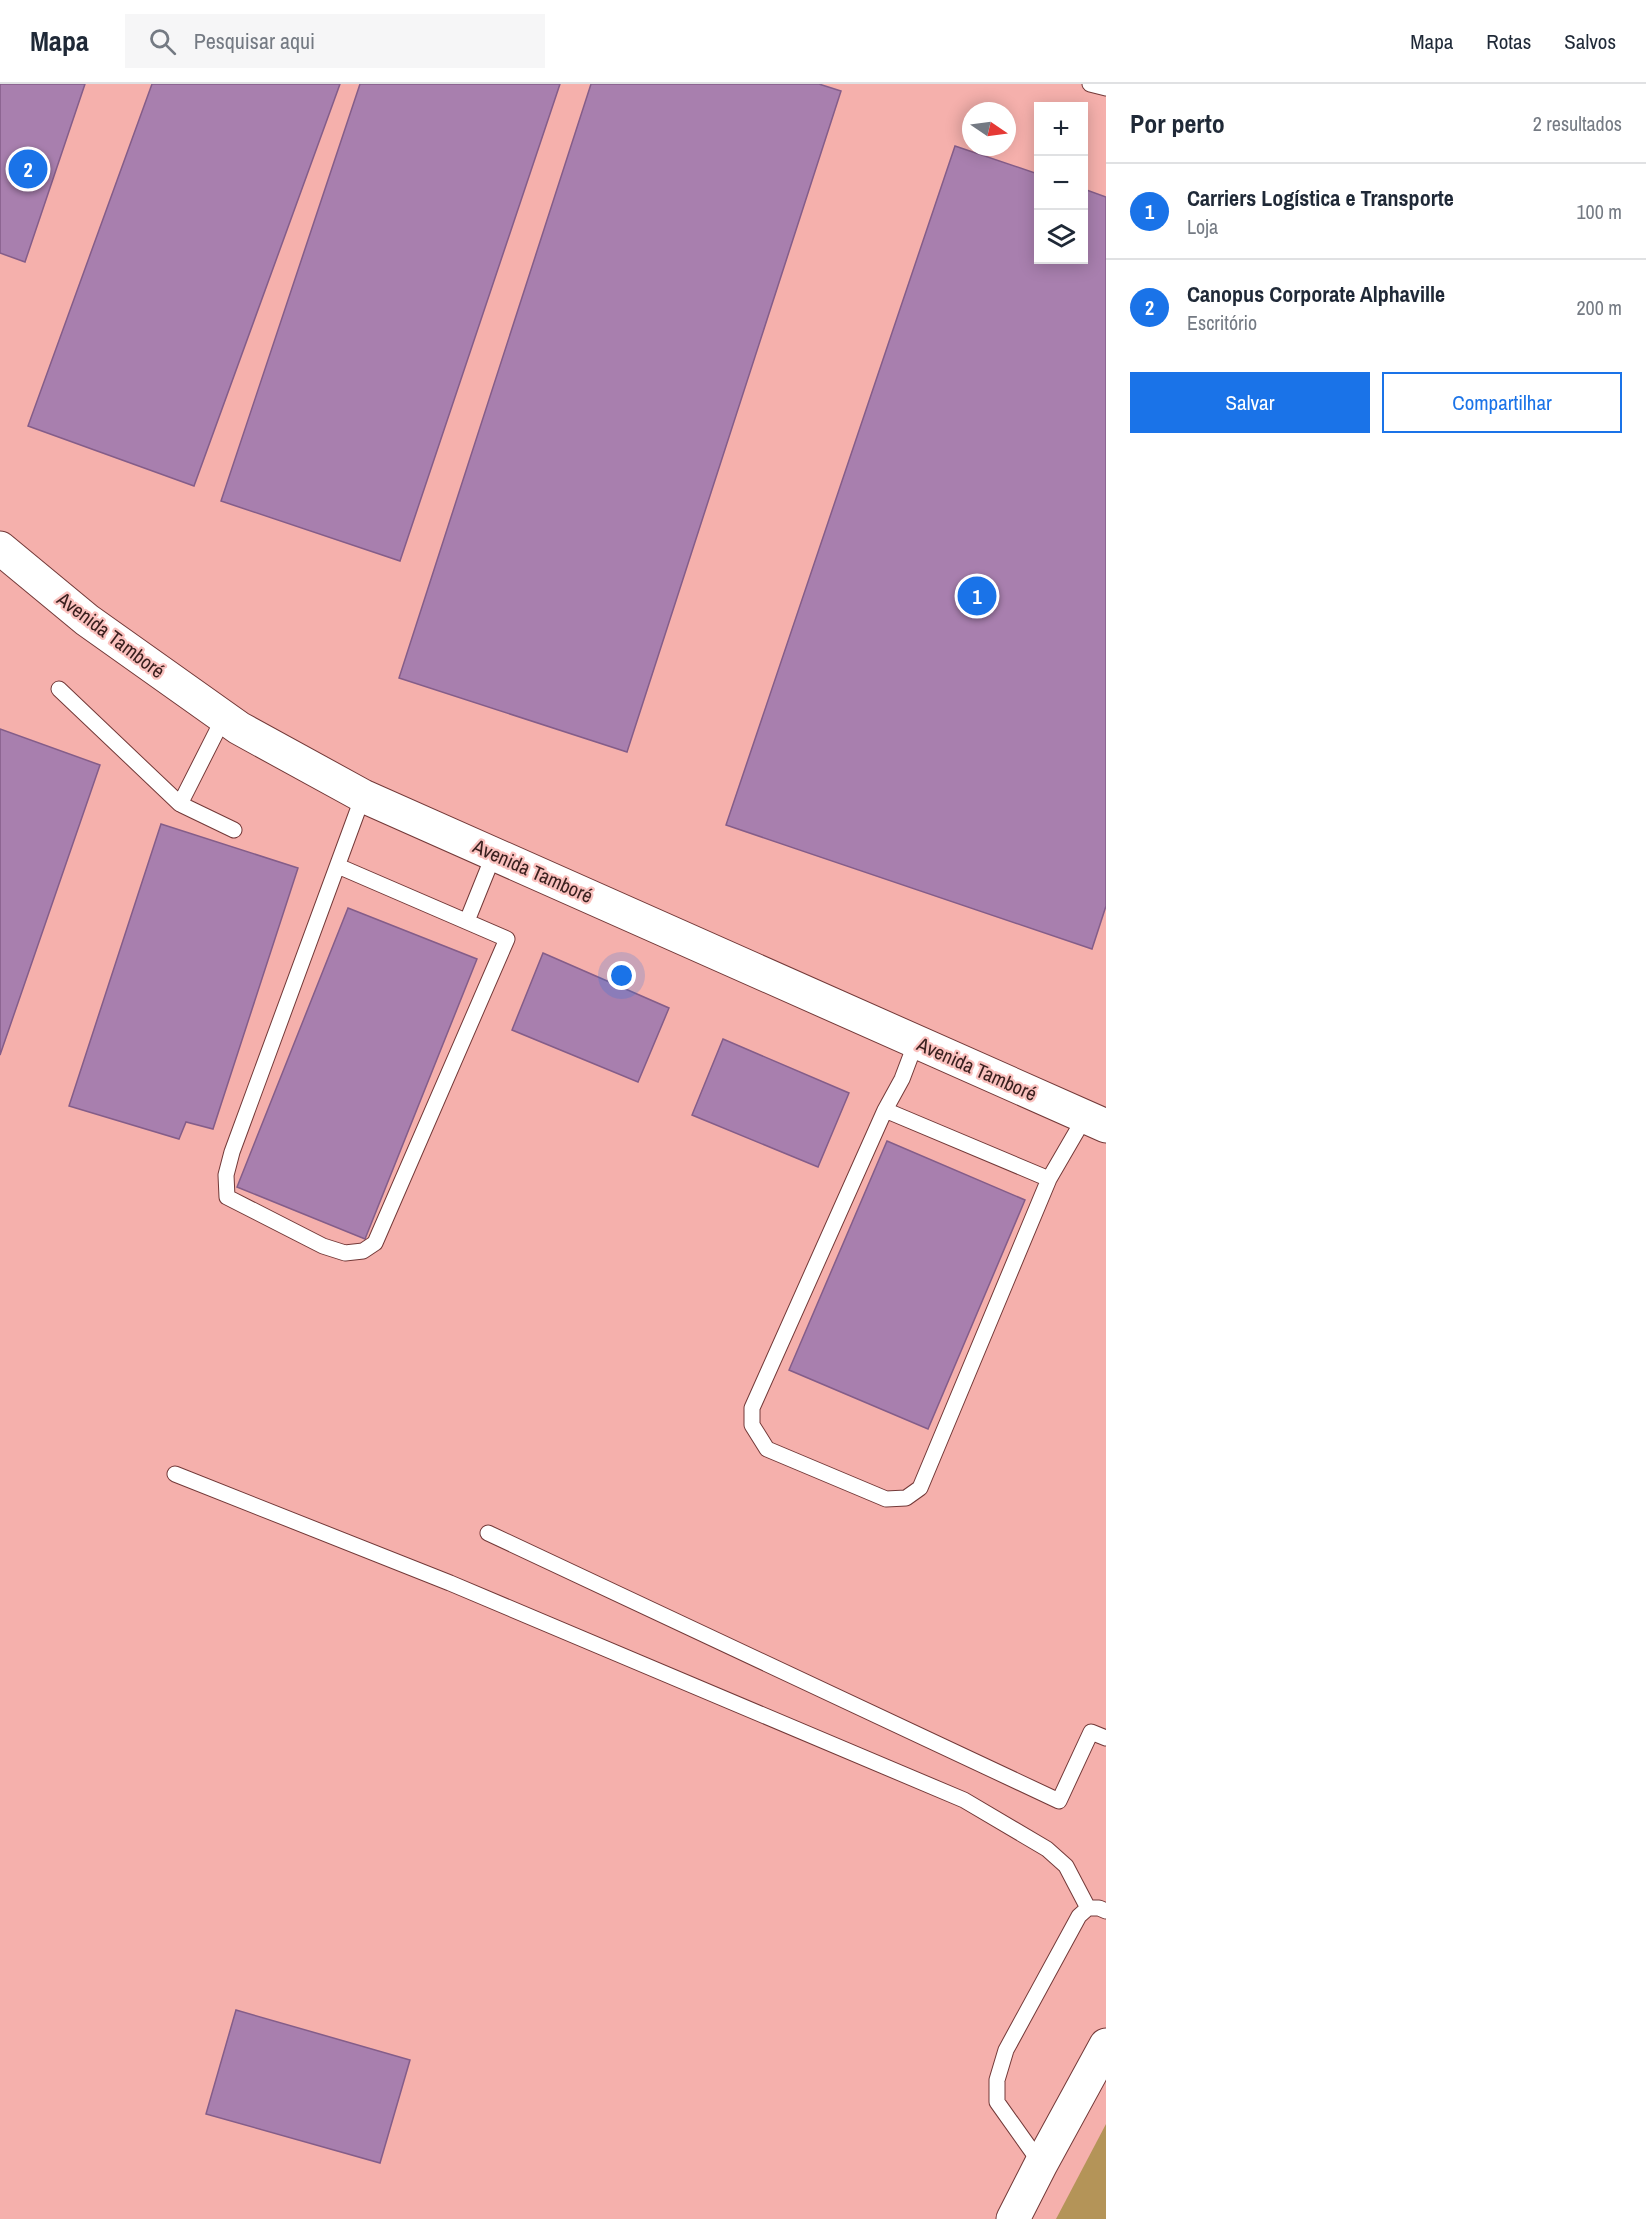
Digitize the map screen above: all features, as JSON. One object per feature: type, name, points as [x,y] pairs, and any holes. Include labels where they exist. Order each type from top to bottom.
[{"type":"street","name":"Avenida Tamboré","points":[[0,548],[87,620],[239,728],[363,796],[1095,1121]]},
{"type":"street","points":[[1013,2219],[1106,2045]]},
{"type":"lane","points":[[1090,84],[1106,88]]},
{"type":"lane","points":[[59,689],[180,804],[234,830]]},
{"type":"lane","points":[[180,804],[224,717]]},
{"type":"lane","points":[[338,866],[507,939],[375,1243],[363,1251],[345,1253],[323,1246],[227,1197],[226,1175],[232,1152],[363,796]]},
{"type":"lane","points":[[467,921],[494,854]]},
{"type":"lane","points":[[916,1042],[902,1079],[885,1110],[752,1408],[752,1425],[767,1449],[886,1499],[906,1498],[920,1488],[1049,1179],[1095,1121]]},
{"type":"lane","points":[[885,1110],[1049,1179]]},
{"type":"lane","points":[[175,1474],[450,1583],[964,1800],[1047,1849],[1066,1866],[1088,1908]]},
{"type":"lane","points":[[488,1533],[1059,1801],[1091,1732],[1106,1738]]},
{"type":"lane","points":[[1041,2164],[997,2102],[997,2080],[1006,2050],[1079,1916],[1088,1908],[1106,1911]]},
{"type":"shaded area","points":[[1106,2124],[1106,2219],[1056,2219]]},
{"type":"building","points":[[0,84],[85,84],[25,262],[0,253]]},
{"type":"building","points":[[152,84],[340,84],[194,486],[28,426]]},
{"type":"building","points":[[360,84],[560,84],[400,561],[221,501]]},
{"type":"building","points":[[591,84],[819,84],[841,91],[627,752],[399,678]]},
{"type":"building","points":[[955,146],[962,148],[962,156],[985,156],[1034,173],[1034,264],[1088,264],[1088,190],[1106,197],[1106,906],[1092,949],[726,825]]},
{"type":"building","points":[[0,729],[100,765],[0,1055]]},
{"type":"building","points":[[161,824],[298,868],[213,1129],[186,1122],[179,1139],[69,1106]]},
{"type":"building","points":[[348,908],[477,959],[365,1239],[237,1187]]},
{"type":"building","points":[[543,953],[669,1008],[638,1082],[512,1030]]},
{"type":"building","points":[[723,1039],[849,1093],[818,1167],[692,1115]]},
{"type":"building","points":[[887,1141],[1025,1200],[928,1429],[789,1370]]},
{"type":"building","points":[[236,2010],[410,2060],[380,2163],[206,2114]]},
{"type":"place","name":"Canopus Corporate Alphaville","points":[[28,169]]},
{"type":"place","name":"Carriers Logística e Transporte","points":[[977,596]]}]
